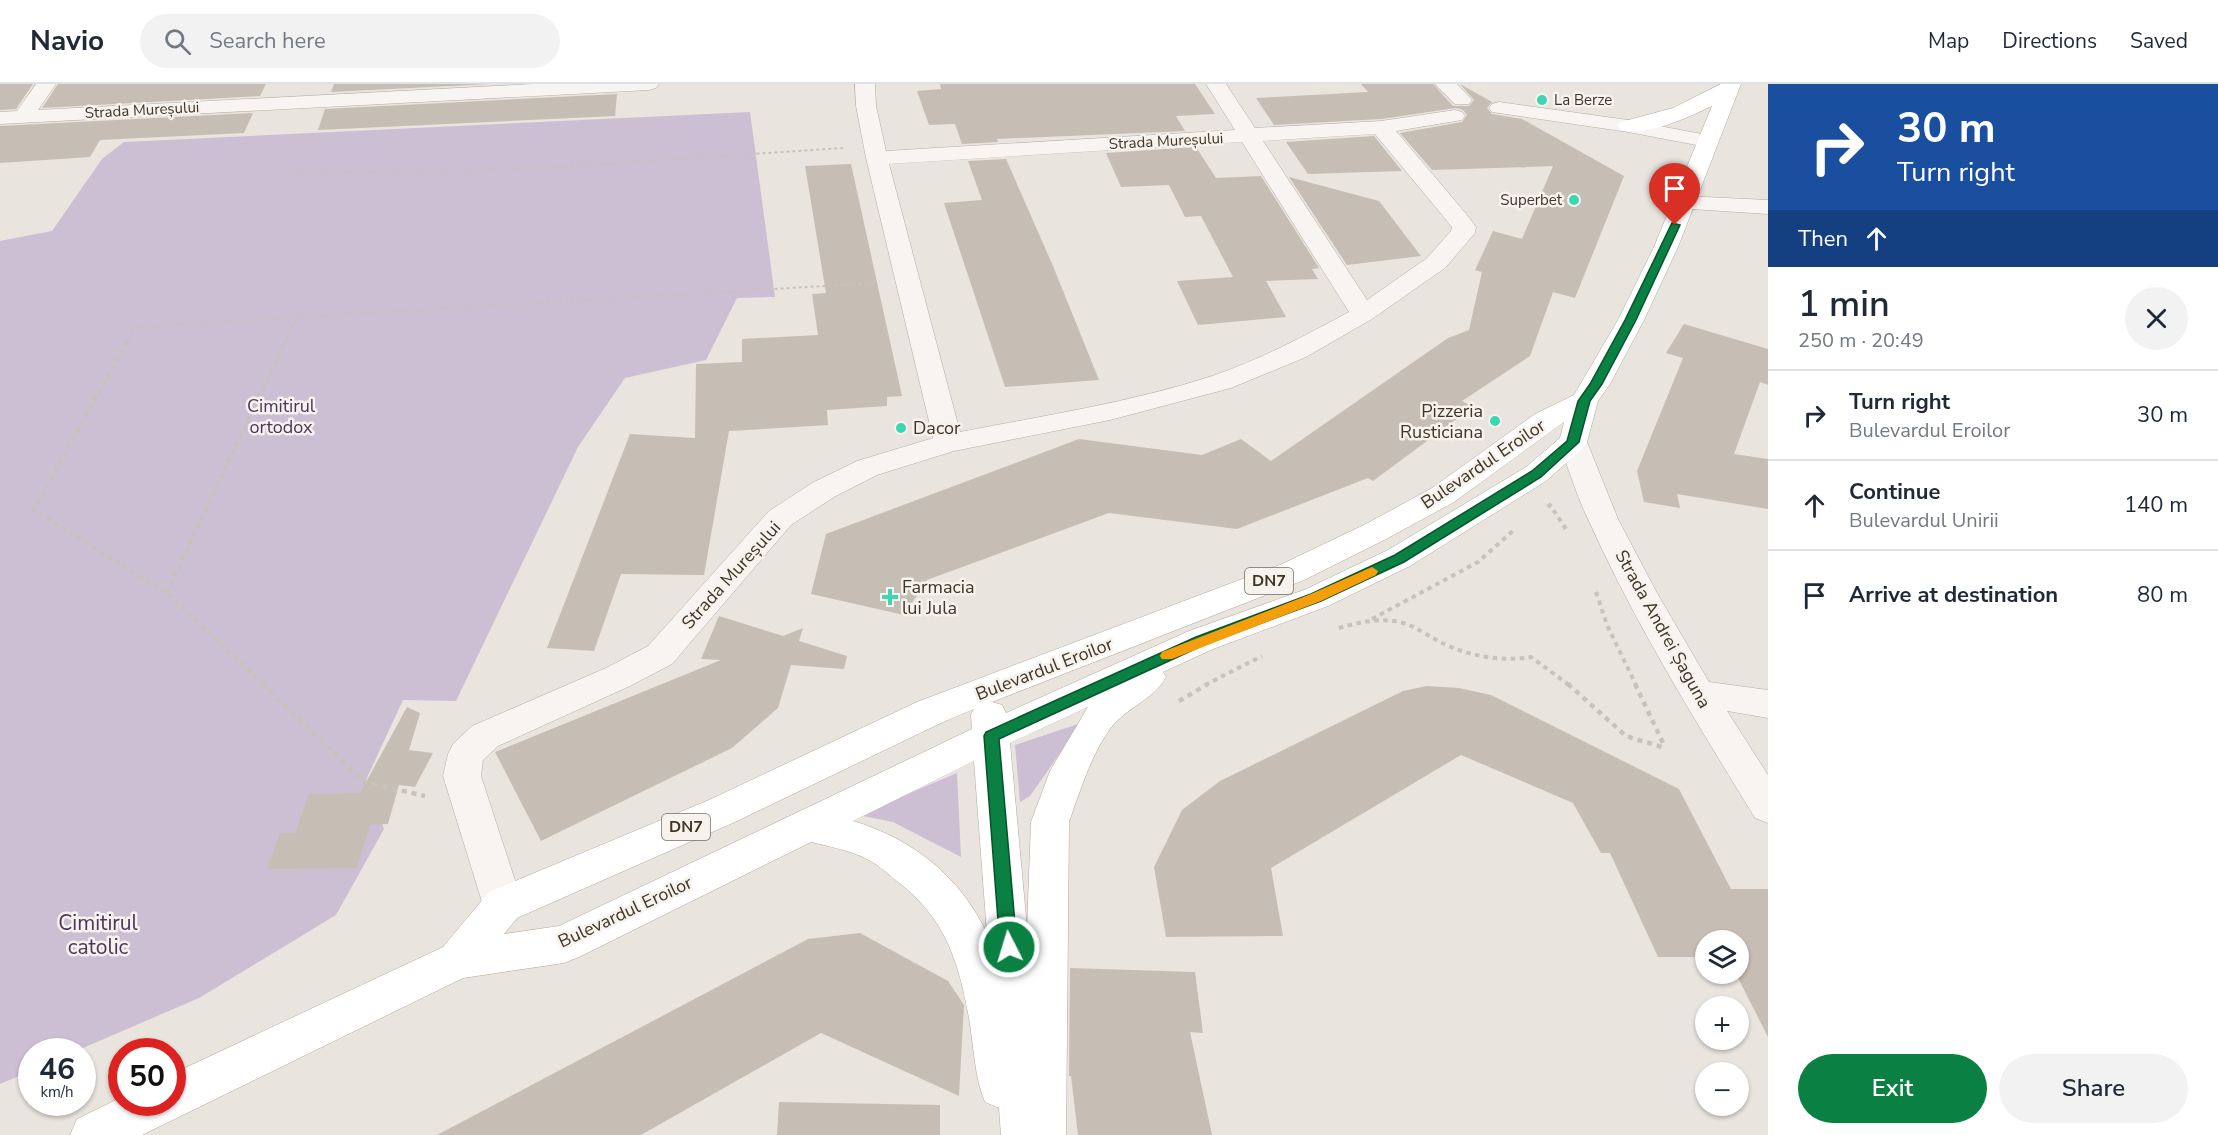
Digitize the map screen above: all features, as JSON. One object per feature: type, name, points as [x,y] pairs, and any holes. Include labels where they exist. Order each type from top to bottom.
[{"type":"main road","points":[[1628,126],[1662,120],[1730,86]]},
{"type":"main road","points":[[1584,401],[1596,384],[1631,320],[1666,247],[1730,86]]},
{"type":"main road","name":"Bulevardul Eroilor","points":[[186,1090],[458,960],[564,944],[991,736],[1201,640],[1316,598],[1399,558],[1536,474],[1573,442],[1584,401]]},
{"type":"main road","name":"Bulevardul Eroilor","points":[[458,960],[503,905],[722,812],[930,712],[1293,572],[1377,531],[1443,495],[1545,420],[1584,401]]},
{"type":"main road","points":[[1043,1135],[1050,822],[1068,771],[1102,714],[1201,640]]},
{"type":"main road","points":[[987,691],[1024,1135]]},
{"type":"main road","points":[[808,825],[878,846],[914,869],[944,896],[969,935],[983,979],[1009,1135]]},
{"type":"main road","points":[[93,1135],[132,1116]]},
{"type":"street","points":[[23,117],[46,84]]},
{"type":"street","name":"Strada Mureșului","points":[[0,118],[289,93],[649,84]]},
{"type":"street","points":[[865,84],[866,106],[875,152],[949,444]]},
{"type":"street","points":[[1216,84],[1363,314]]},
{"type":"street","points":[[1446,84],[1479,115]]},
{"type":"street","name":"Strada Mureșului","points":[[875,152],[1250,136],[1381,127],[1479,115],[1628,126],[1707,141]]},
{"type":"street","name":"Strada Mureșului","points":[[1479,115],[1628,138],[1654,145],[1699,163]]},
{"type":"street","name":"Strada Mureșului","points":[[503,905],[462,776],[466,754],[485,736],[618,677],[660,655],[780,518],[823,490],[867,468],[949,444],[1110,411],[1221,382],[1297,351],[1363,314],[1436,263],[1463,233],[1464,226],[1381,127]]},
{"type":"street","points":[[1684,203],[1768,207]]},
{"type":"street","name":"Strada Andrei Șaguna","points":[[1573,442],[1603,518],[1696,693],[1768,807]]},
{"type":"street","points":[[1696,693],[1768,704]]},
{"type":"path","points":[[289,172],[509,170],[875,152]]},
{"type":"path","points":[[473,806],[365,782],[167,593],[34,510],[135,327],[908,281]]},
{"type":"path","points":[[167,593],[297,318]]},
{"type":"path","points":[[1541,512],[1550,506],[1567,531]]},
{"type":"path","points":[[1330,630],[1371,620],[1478,562],[1523,524]]},
{"type":"path","points":[[1371,620],[1403,623],[1445,644],[1483,655],[1518,660],[1531,657],[1560,677],[1626,736],[1665,748],[1607,625],[1596,591]]},
{"type":"path","points":[[1173,705],[1190,693],[1241,670],[1266,654]]},
{"type":"green space","name":"Cimitirul ortodox","points":[[750,112],[775,297],[737,298],[706,360],[625,378],[578,447],[456,701],[403,700],[365,782],[384,829],[336,915],[199,998],[96,1042],[96,1038],[18,1038],[18,1076],[0,1084],[0,241],[52,231],[102,159],[124,142]]},
{"type":"green space","points":[[1081,723],[1030,796],[1020,802],[1015,745]]},
{"type":"green space","points":[[957,773],[961,857],[893,822],[858,815]]},
{"type":"building","points":[[0,84],[33,84],[16,109],[0,110]]},
{"type":"building","points":[[58,84],[266,84],[260,96],[42,108]]},
{"type":"building","points":[[334,84],[490,84],[331,92]]},
{"type":"building","points":[[940,84],[1195,84],[1215,114],[1176,116],[1185,131],[997,139],[998,142],[962,144],[955,124],[929,125],[917,91],[941,89]]},
{"type":"building","points":[[1361,84],[1433,84],[1453,106],[1469,106],[1474,100],[1460,84],[1492,102],[1487,108],[1492,114],[1522,119],[1624,176],[1575,298],[1553,292],[1530,356],[1462,401],[1473,407],[1373,481],[1368,478],[1237,529],[1109,513],[927,580],[904,615],[811,594],[826,534],[1079,439],[1202,455],[1241,439],[1271,461],[1448,338],[1469,330],[1482,272],[1475,270],[1493,231],[1522,239],[1553,166],[1432,170],[1400,133],[1462,122],[1467,115],[1463,110],[1456,108],[1381,119],[1274,125],[1256,98],[1368,92]]},
{"type":"building","points":[[617,94],[615,116],[318,130],[325,109]]},
{"type":"building","points":[[253,113],[244,133],[100,140],[90,157],[0,163],[0,126]]},
{"type":"building","points":[[1374,136],[1402,171],[1308,174],[1286,142]]},
{"type":"building","points":[[1196,147],[1216,178],[1261,176],[1319,268],[1312,269],[1318,279],[1266,281],[1286,317],[1198,325],[1177,281],[1233,277],[1201,216],[1185,217],[1169,185],[1121,187],[1106,153]]},
{"type":"building","points":[[1006,159],[1053,266],[1099,380],[1005,387],[944,203],[982,200],[968,161]]},
{"type":"building","points":[[851,164],[902,396],[887,397],[887,406],[827,410],[828,425],[729,431],[704,575],[621,574],[594,651],[547,648],[630,434],[695,438],[696,364],[742,362],[742,339],[818,335],[812,294],[826,293],[805,166]]},
{"type":"building","points":[[1289,177],[1379,201],[1421,256],[1347,265]]},
{"type":"building","points":[[1684,324],[1768,349],[1768,385],[1760,382],[1734,454],[1768,459],[1768,509],[1677,494],[1680,508],[1644,502],[1637,471],[1683,358],[1666,353]]},
{"type":"building","points":[[719,616],[783,636],[803,628],[799,641],[847,656],[844,669],[791,665],[778,708],[732,748],[541,841],[495,752],[721,660],[701,659]]},
{"type":"building","points":[[1427,686],[1459,688],[1491,695],[1679,789],[1731,889],[1768,889],[1768,1037],[1741,984],[1749,984],[1749,930],[1695,930],[1695,957],[1658,957],[1610,853],[1601,853],[1573,803],[1461,755],[1271,868],[1283,936],[1166,937],[1154,867],[1182,810],[1220,781],[1403,691]]},
{"type":"building","points":[[407,707],[420,713],[409,750],[433,753],[415,787],[399,785],[388,824],[370,825],[357,868],[267,869],[280,833],[295,833],[309,794],[360,793]]},
{"type":"building","points":[[860,933],[948,981],[964,1005],[959,1096],[821,1033],[641,1135],[437,1135],[808,939]]},
{"type":"building","points":[[1070,968],[1195,972],[1203,1033],[1190,1032],[1212,1135],[1078,1135],[1071,1076],[1069,1076]]},
{"type":"building","points":[[779,1102],[940,1105],[940,1135],[777,1135]]},
{"type":"slow traffic","points":[[1167,656],[1201,640],[1316,598],[1372,571]]},
{"type":"place","name":"La Berze","points":[[1542,100]]},
{"type":"place","name":"Superbet","points":[[1574,200]]},
{"type":"place","name":"Pizzeria Rusticiana","points":[[1495,421]]},
{"type":"place","name":"Dacor","points":[[901,428]]},
{"type":"place","name":"Farmacia lui Jula","points":[[890,597]]},
{"type":"route","points":[[1009,947],[991,736],[1201,640],[1316,598],[1399,558],[1465,520],[1536,474],[1573,442],[1584,401],[1596,384],[1631,320],[1675,225]]},
{"type":"park label","name":"Cimitirul catolic","points":[[98,935]]}]
